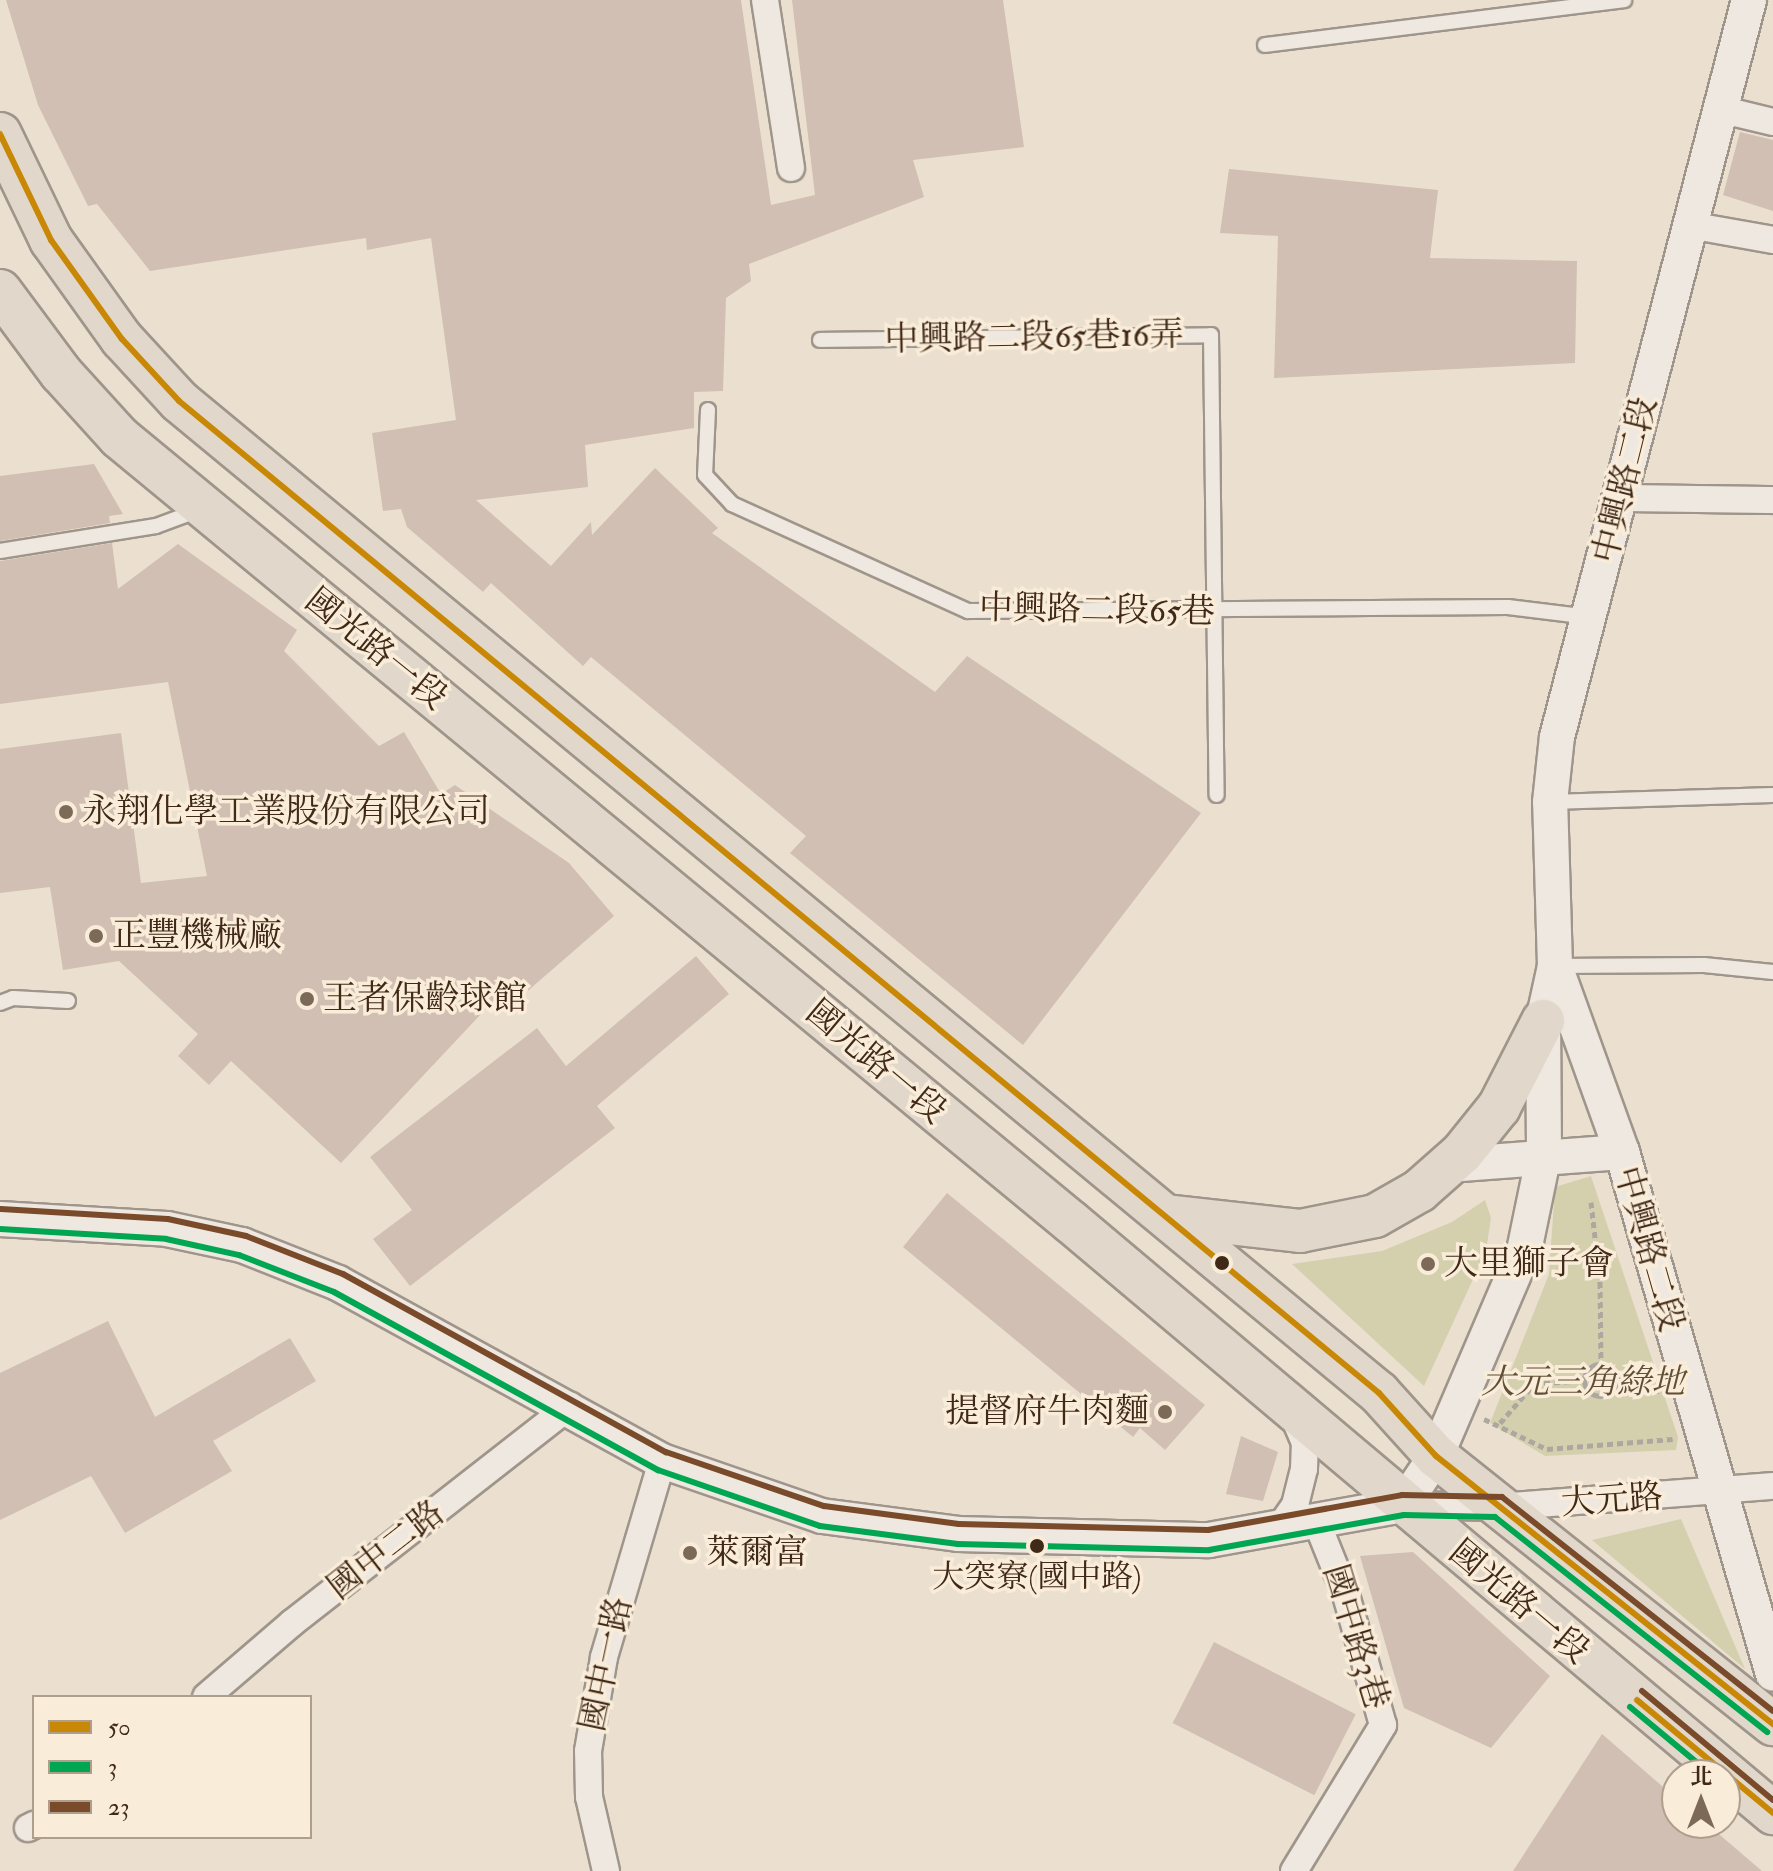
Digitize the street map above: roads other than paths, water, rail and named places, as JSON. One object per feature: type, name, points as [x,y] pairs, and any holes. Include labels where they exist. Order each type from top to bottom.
[{"type":"main road","name":"國光路一段","points":[[0,134],[51,240],[122,339],[179,401],[1379,1393],[1436,1456],[1773,1724]]},
{"type":"main road","name":"國光路一段","points":[[0,291],[61,373],[119,437],[1071,1222],[1290,1410],[1773,1813]]},
{"type":"main road","points":[[1164,1216],[1300,1231],[1339,1226],[1375,1216],[1419,1191],[1448,1165],[1499,1107],[1543,1021]]},
{"type":"street","points":[[765,0],[791,168]]},
{"type":"street","name":"中興路二段","points":[[1403,1505],[1436,1456],[1524,1251],[1544,1154],[1543,1021],[1555,966],[1550,802],[1557,737],[1749,0]]},
{"type":"street","points":[[1719,109],[1773,122]]},
{"type":"street","points":[[1689,225],[1773,240]]},
{"type":"street","points":[[1621,498],[1773,500]]},
{"type":"street","name":"中興路二段","points":[[1555,966],[1622,1152],[1717,1494],[1773,1674]]},
{"type":"street","points":[[1448,1165],[1544,1154],[1622,1152]]},
{"type":"street","points":[[0,1219],[167,1229],[242,1245],[338,1283],[570,1406],[662,1461],[822,1516],[897,1528],[1103,1541],[1209,1540],[1277,1531],[1403,1505]]},
{"type":"street","name":"國中二路","points":[[208,1695],[292,1623],[570,1406]]},
{"type":"street","points":[[1277,1531],[1295,1505],[1304,1469],[1305,1443],[1290,1410]]},
{"type":"street","name":"國中一路","points":[[606,1871],[589,1797],[588,1751],[604,1657],[662,1461]]},
{"type":"street","name":"大元路","points":[[1403,1505],[1499,1507],[1717,1494],[1773,1486]]},
{"type":"street","name":"國中路3巷","points":[[1294,1871],[1383,1725],[1346,1595],[1317,1523]]},
{"type":"lane","points":[[1265,45],[1624,0]]},
{"type":"lane","name":"中興路二段65巷16弄","points":[[820,340],[1211,335],[1218,612]]},
{"type":"lane","name":"中興路二段65巷","points":[[708,410],[705,475],[732,504],[968,611],[1218,612],[1508,607],[1590,617]]},
{"type":"lane","points":[[0,551],[156,526],[203,508]]},
{"type":"lane","points":[[1217,795],[1218,612]]},
{"type":"lane","points":[[1550,802],[1773,795]]},
{"type":"lane","points":[[1555,966],[1704,965],[1773,972]]},
{"type":"lane","points":[[0,1003],[13,998],[68,1001]]},
{"type":"place","name":"永翔化學工業股份有限公司","points":[[66,812]]},
{"type":"place","name":"正豐機械廠","points":[[96,936]]},
{"type":"place","name":"王者保齡球館","points":[[307,999]]},
{"type":"place","name":"大里獅子會","points":[[1428,1264]]},
{"type":"place","name":"提督府牛肉麵","points":[[1165,1412]]},
{"type":"place","name":"大突寮(國中路)","points":[[1037,1546]]},
{"type":"place","name":"萊爾富","points":[[690,1553]]},
{"type":"park label","name":"大元三角綠地","points":[[1583,1383]]}]
